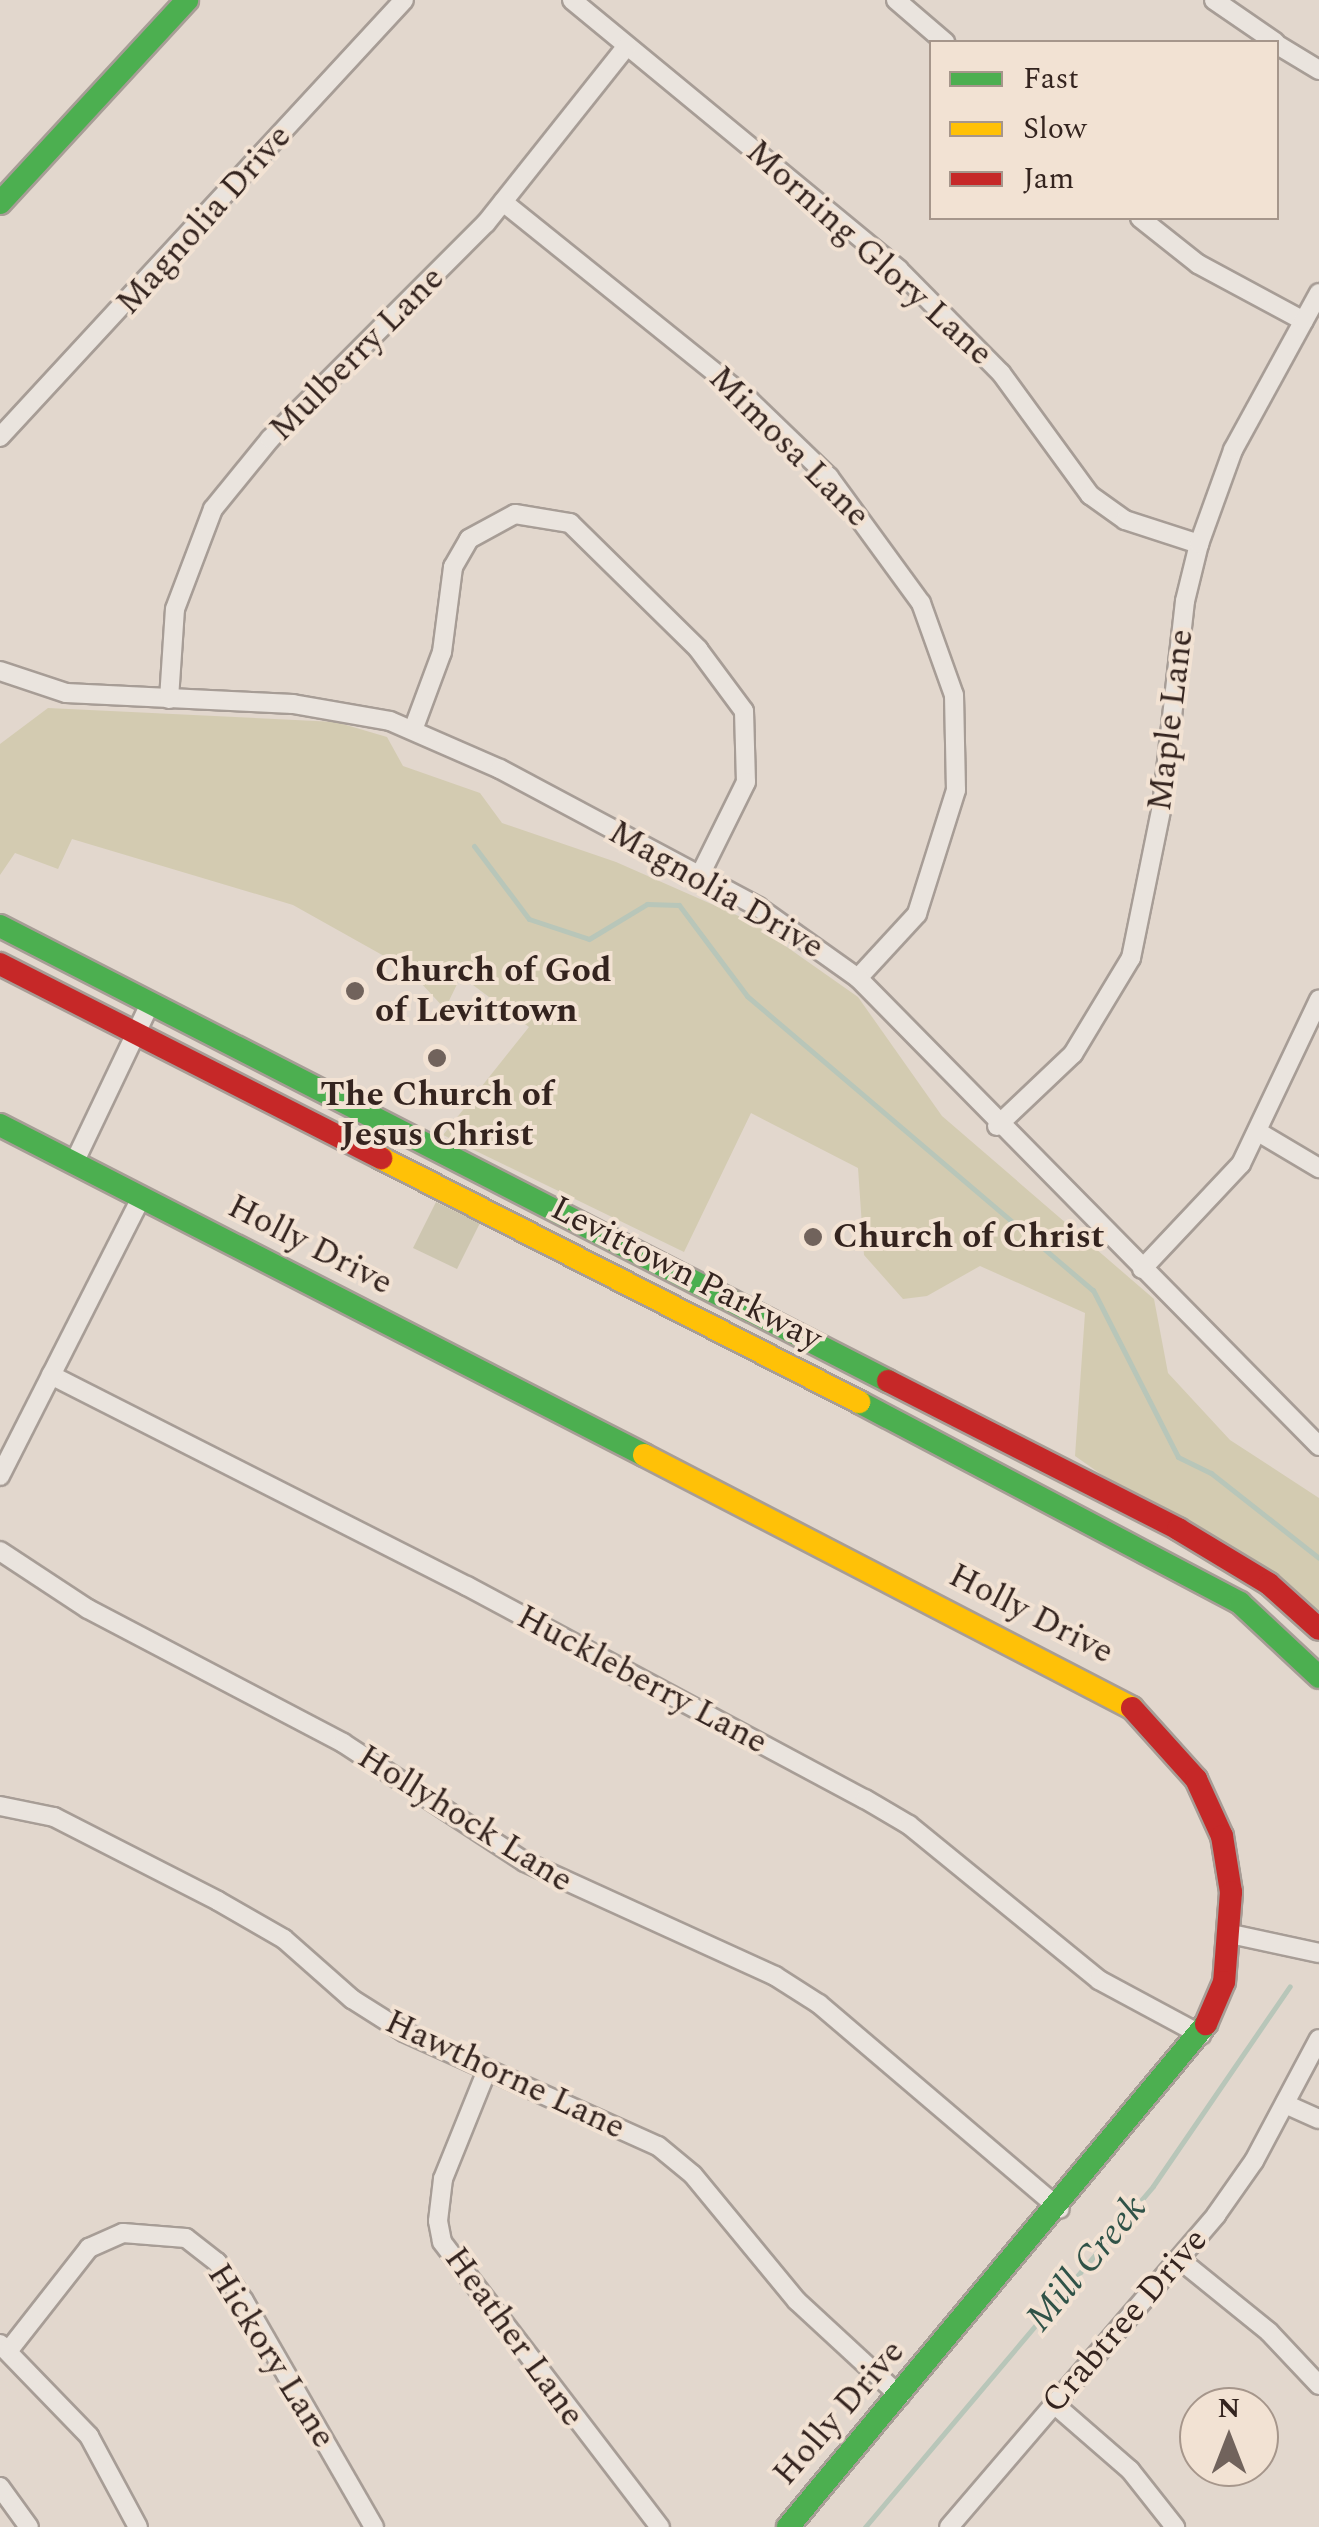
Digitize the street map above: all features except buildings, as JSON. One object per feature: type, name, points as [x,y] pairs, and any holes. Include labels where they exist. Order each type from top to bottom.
[{"type":"main road","points":[[0,204],[187,0]]},
{"type":"main road","name":"Levittown Parkway","points":[[0,926],[1178,1529],[1269,1584],[1319,1629]]},
{"type":"main road","name":"Levittown Parkway","points":[[0,964],[1195,1575],[1276,1630],[1319,1676]]},
{"type":"main road","name":"Holly Drive","points":[[0,1125],[1114,1695],[1175,1749],[1212,1808],[1226,1850],[1231,1934],[1224,1982],[1200,2034],[1060,2209],[788,2527]]},
{"type":"street","name":"Magnolia Drive","points":[[0,436],[404,0]]},
{"type":"street","name":"Morning Glory Lane","points":[[572,0],[835,212],[948,318],[1001,373],[1090,495],[1124,520],[1199,544]]},
{"type":"street","points":[[896,0],[944,40]]},
{"type":"street","points":[[1214,0],[1272,40]]},
{"type":"street","points":[[1279,45],[1319,70]]},
{"type":"street","name":"Mulberry Lane","points":[[169,699],[175,609],[212,509],[270,439],[504,202],[627,46]]},
{"type":"street","name":"Mimosa Lane","points":[[504,202],[749,400],[829,477],[921,603],[954,695],[956,790],[917,914],[858,978]]},
{"type":"street","points":[[1143,220],[1198,264],[1304,321]]},
{"type":"street","name":"Maple Lane","points":[[998,1126],[1073,1054],[1131,958],[1162,806],[1185,601],[1199,544],[1233,450],[1319,292]]},
{"type":"street","points":[[413,730],[442,652],[452,568],[469,539],[515,514],[570,523],[698,649],[744,711],[746,782],[699,877]]},
{"type":"street","name":"Magnolia Drive","points":[[0,671],[66,694],[293,704],[413,730],[500,769],[802,934],[858,978],[998,1126],[1319,1446]]},
{"type":"street","points":[[1142,1269],[1214,1196],[1260,1133],[1319,1000]]},
{"type":"street","points":[[74,1163],[150,1004]]},
{"type":"street","points":[[1260,1133],[1319,1168]]},
{"type":"street","points":[[0,1476],[140,1198]]},
{"type":"street","name":"Huckleberry Lane","points":[[51,1375],[468,1586],[865,1799],[909,1825],[1086,1972],[1200,2034]]},
{"type":"street","name":"Hollyhock Lane","points":[[0,1551],[88,1609],[356,1751],[525,1862],[805,1994],[1060,2209]]},
{"type":"street","name":"Hawthorne Lane","points":[[0,1806],[54,1817],[218,1900],[284,1938],[374,2015],[678,2161],[797,2301],[900,2396]]},
{"type":"street","points":[[1231,1934],[1319,1953]]},
{"type":"street","name":"Crabtree Drive","points":[[949,2527],[1231,2194],[1319,2039]]},
{"type":"street","name":"Heather Lane","points":[[487,2070],[444,2179],[438,2220],[442,2242],[660,2527]]},
{"type":"street","points":[[1285,2104],[1319,2119]]},
{"type":"street","name":"Hickory Lane","points":[[4,2347],[89,2248],[123,2233],[186,2238],[217,2262],[244,2301],[374,2527]]},
{"type":"street","points":[[1179,2258],[1270,2332],[1319,2385]]},
{"type":"street","points":[[4,2347],[89,2436],[138,2527]]},
{"type":"street","points":[[1054,2404],[1130,2470],[1176,2527]]},
{"type":"street","points":[[0,2487],[28,2527]]},
{"type":"shaded area","points":[[48,708],[336,722],[387,737],[403,766],[480,793],[502,823],[616,862],[750,921],[858,997],[942,1116],[1154,1299],[1168,1373],[1230,1440],[1319,1498],[1319,1627],[1075,1456],[1085,1313],[980,1266],[927,1296],[903,1299],[864,1255],[858,1168],[751,1113],[684,1252],[443,1135],[529,1027],[461,976],[445,1009],[409,970],[293,905],[72,839],[58,869],[15,853],[0,875],[0,744]]},
{"type":"shaded area","points":[[436,1202],[480,1223],[457,1269],[413,1248]]},
{"type":"waterway","points":[[474,846],[529,919],[589,939],[647,904],[679,905],[747,996],[1093,1290],[1178,1457],[1211,1473],[1319,1558]]},
{"type":"waterway","name":"Mill Creek","points":[[865,2527],[1153,2186],[1290,1986]]},
{"type":"traffic: fast","points":[[0,203],[187,0]]},
{"type":"traffic: fast","points":[[0,926],[888,1381]]},
{"type":"traffic: fast","points":[[0,1125],[644,1455]]},
{"type":"traffic: fast","points":[[859,1402],[1240,1603],[1319,1677]]},
{"type":"traffic: fast","points":[[788,2527],[1206,2024]]},
{"type":"traffic: slow","points":[[381,1158],[859,1402]]},
{"type":"traffic: slow","points":[[644,1455],[1132,1708]]},
{"type":"traffic: jam","points":[[0,964],[381,1158]]},
{"type":"traffic: jam","points":[[888,1381],[1178,1529],[1269,1584],[1319,1629]]},
{"type":"traffic: jam","points":[[1132,1708],[1196,1779],[1222,1836],[1231,1892],[1224,1982],[1206,2024]]},
{"type":"place","name":"Church of God of Levittown","points":[[355,991]]},
{"type":"place","name":"The Church of Jesus Christ","points":[[437,1058]]},
{"type":"place","name":"Church of Christ","points":[[813,1237]]}]
